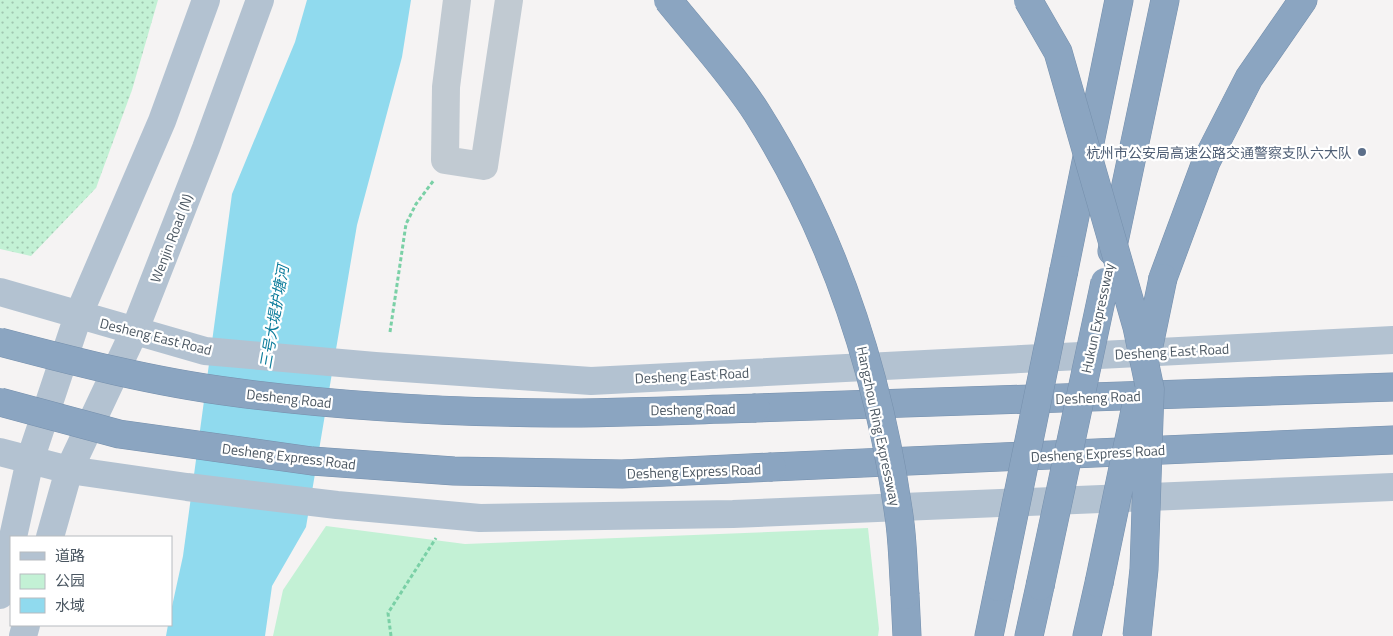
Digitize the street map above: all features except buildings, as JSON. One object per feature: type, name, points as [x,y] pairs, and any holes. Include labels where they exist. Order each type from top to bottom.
[{"type":"highway","name":"Hangzhou Ring Expressway","points":[[668,0],[756,111],[818,226],[844,291],[863,348],[881,422],[899,516],[907,636]]},
{"type":"highway","points":[[1028,0],[1058,52],[1137,328],[1150,389],[1144,569],[1137,636]]},
{"type":"highway","points":[[989,636],[1120,0]]},
{"type":"highway","name":"Hukun Expressway","points":[[1029,636],[1165,0]]},
{"type":"highway","points":[[1087,636],[1163,278],[1206,162],[1249,78],[1303,0]]},
{"type":"highway","name":"Desheng Road","points":[[0,342],[145,377],[230,392],[384,407],[553,413],[1393,387]]},
{"type":"highway","name":"Desheng Express Road","points":[[0,402],[119,434],[312,461],[454,471],[592,473],[1393,440]]},
{"type":"main road","points":[[13,536],[30,460],[78,316],[162,121],[206,0]]},
{"type":"main road","name":"Wenjin Road (N)","points":[[50,536],[69,470],[134,332],[206,148],[260,0]]},
{"type":"main road","name":"Desheng East Road","points":[[0,292],[205,351],[375,366],[591,381],[1393,340]]},
{"type":"main road","points":[[0,452],[69,470],[188,487],[337,505],[480,518],[733,514],[1393,487]]},
{"type":"main road","points":[[0,595],[10,549]]},
{"type":"lane","points":[[458,0],[446,87],[445,160],[484,166],[509,0]]},
{"type":"path","points":[[390,332],[406,224],[416,204],[430,186],[445,160]]},
{"type":"path","points":[[391,636],[388,613],[451,516]]},
{"type":"green space","points":[[0,0],[158,0],[132,90],[96,188],[31,256],[0,249]]},
{"type":"green space","points":[[326,526],[465,544],[868,528],[879,629],[878,636],[273,636],[283,590]]},
{"type":"water","name":"三号大堤护塘河","points":[[307,0],[411,0],[402,57],[357,225],[306,527],[272,586],[265,636],[166,636],[168,626],[172,626],[172,606],[183,556],[232,194],[295,42]]},
{"type":"place","name":"杭州市公安局高速公路交通警察支队六大队","points":[[1362,152]]}]
